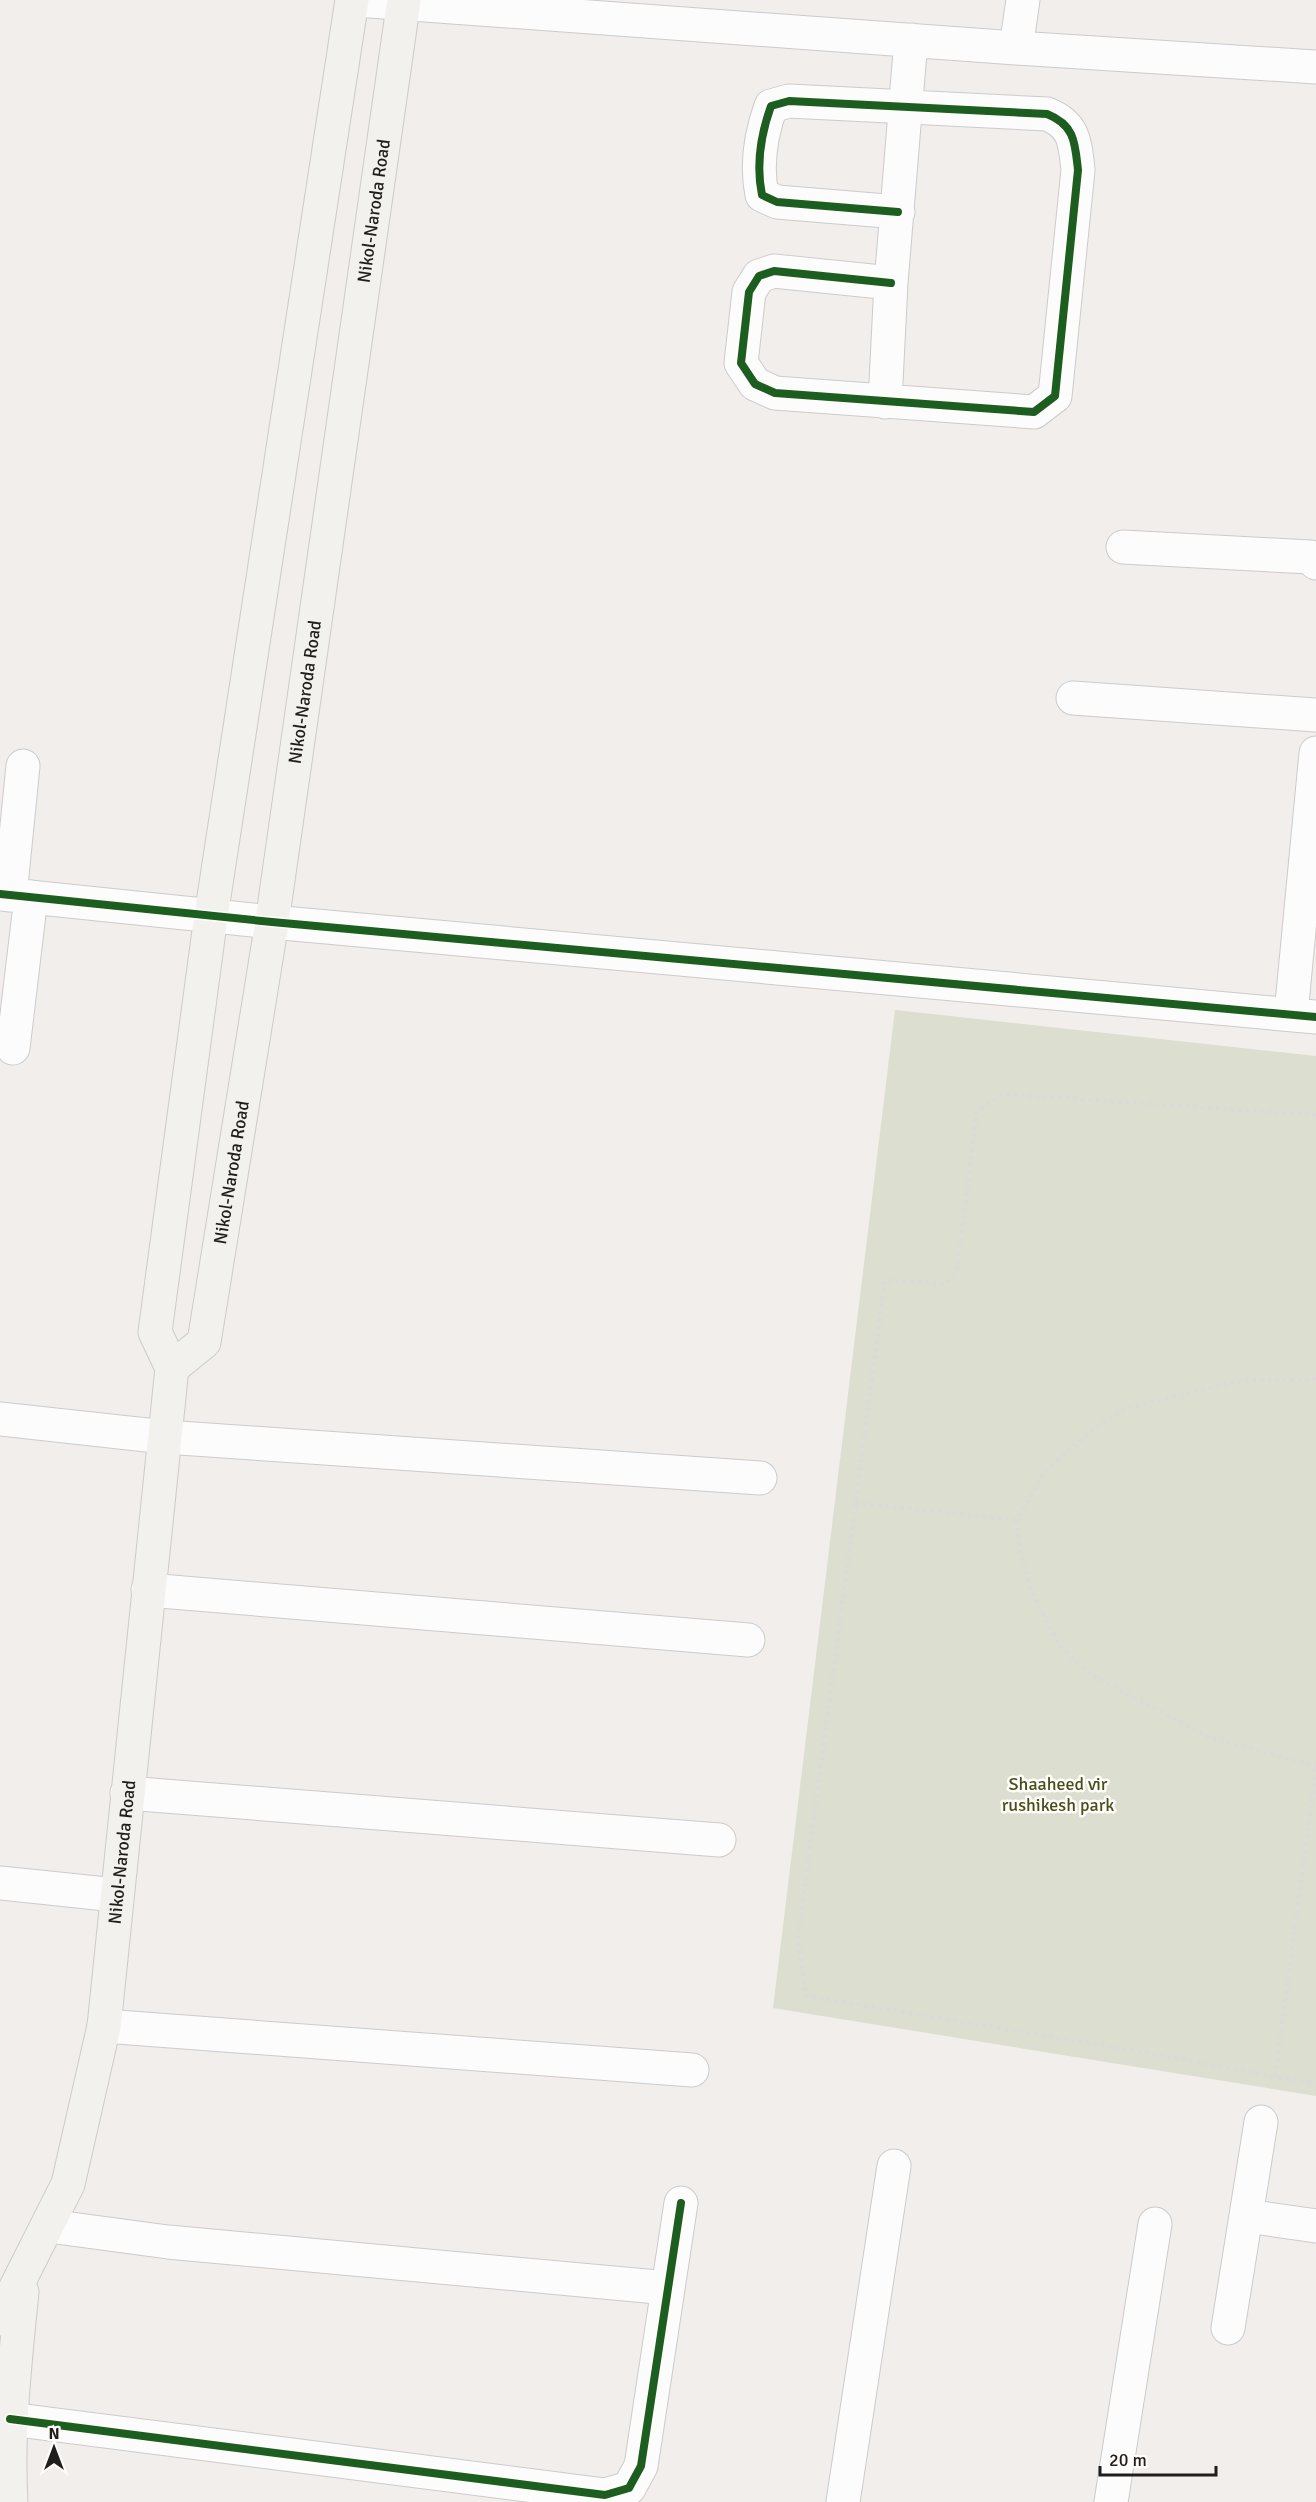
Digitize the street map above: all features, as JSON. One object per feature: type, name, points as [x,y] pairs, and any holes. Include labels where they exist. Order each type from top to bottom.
[{"type":"main road","points":[[172,1368],[155,1332],[211,916],[354,0]]},
{"type":"main road","name":"Nikol-Naroda Road","points":[[0,2319],[49,2226],[68,2184],[104,2026],[172,1368],[204,1342],[272,922],[404,2]]},
{"type":"main road","points":[[11,2502],[10,2419],[23,2275]]},
{"type":"street","points":[[354,0],[1016,48],[1316,67]]},
{"type":"street","points":[[1016,48],[1023,0]]},
{"type":"street","points":[[885,402],[891,283],[912,40]]},
{"type":"street","points":[[891,283],[774,271],[759,276],[750,292],[741,363],[755,384],[776,393],[1034,412],[1055,396],[1078,170],[1074,138],[1060,119],[1047,114],[789,101],[771,106],[764,125],[758,177],[762,195],[777,202],[898,212]]},
{"type":"street","points":[[1123,547],[1310,557],[1316,562]]},
{"type":"street","points":[[1073,698],[1316,715]]},
{"type":"street","points":[[14,895],[272,922],[1304,1015],[1316,753]]},
{"type":"street","points":[[13,1047],[14,895],[23,766]]},
{"type":"street","points":[[0,1419],[165,1437],[760,1478]]},
{"type":"street","points":[[148,1590],[748,1640]]},
{"type":"street","points":[[128,1792],[719,1840]]},
{"type":"street","points":[[0,1883],[116,1895]]},
{"type":"street","points":[[104,2026],[692,2070]]},
{"type":"street","points":[[1228,2328],[1261,2122]]},
{"type":"street","points":[[843,2502],[894,2166]]},
{"type":"street","points":[[10,2419],[605,2495],[629,2488],[641,2466],[681,2203]]},
{"type":"street","points":[[1247,2216],[1316,2226]]},
{"type":"street","points":[[1111,2502],[1155,2224]]},
{"type":"street","points":[[49,2226],[180,2243],[668,2288]]},
{"type":"path","points":[[1316,1115],[1003,1094],[977,1111],[957,1270],[945,1284],[885,1280],[798,1938],[806,1996],[1108,2046],[1316,2084]]},
{"type":"path","points":[[1275,2076],[1316,1767],[1210,1738],[1090,1674],[1059,1645],[1033,1595],[1020,1550],[1017,1520],[1046,1470],[1123,1408],[1238,1381],[1316,1379]]},
{"type":"path","points":[[856,1503],[1017,1520]]},
{"type":"green space","name":"Shaaheed vir rushikesh park","points":[[895,1010],[1316,1056],[1316,2096],[773,2008]]},
{"type":"cycle path","points":[[891,283],[774,271],[759,276],[749,292],[741,363],[755,384],[775,393],[1034,412],[1055,396],[1078,170],[1074,143],[1068,129],[1056,118],[1047,114],[789,101],[771,106],[760,150],[759,173],[762,195],[777,202],[898,212]]},
{"type":"cycle path","points":[[0,894],[272,922],[1316,1017]]},
{"type":"cycle path","points":[[10,2419],[605,2495],[629,2488],[641,2466],[681,2203]]}]
